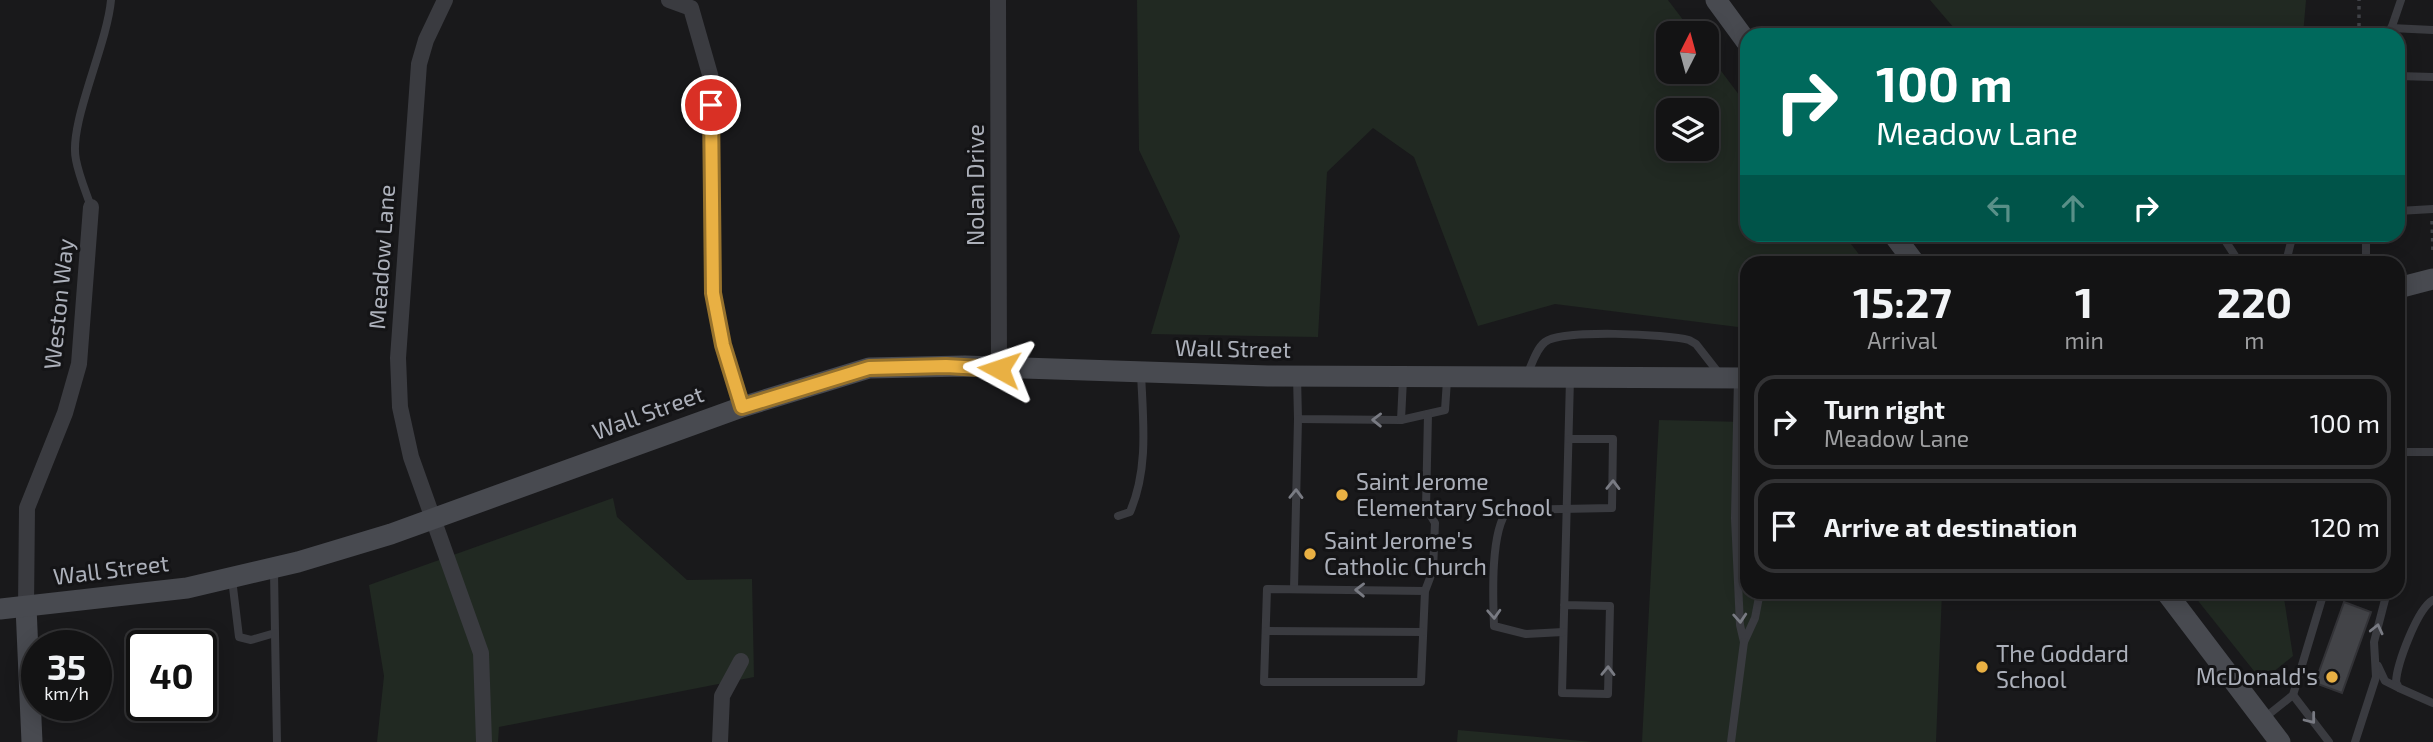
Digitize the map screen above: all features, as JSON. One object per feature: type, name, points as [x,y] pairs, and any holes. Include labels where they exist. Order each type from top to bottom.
[{"type":"street","name":"Meadow Lane","points":[[445,0],[426,40],[419,64],[398,358],[404,431],[481,653],[484,742]]},
{"type":"street","points":[[668,0],[696,4],[711,78],[713,293],[723,345],[742,407]]},
{"type":"street","name":"Nolan Drive","points":[[998,0],[999,369]]},
{"type":"street","points":[[1716,0],[1740,33]]},
{"type":"street","name":"Weston Way","points":[[26,607],[27,508],[65,413],[79,364],[91,207]]},
{"type":"street","points":[[2405,286],[2433,279]]},
{"type":"street","name":"Wall Street","points":[[0,609],[187,588],[274,569],[391,534],[742,407],[869,368],[1297,376],[1736,378]]},
{"type":"street","points":[[2171,599],[2280,742]]},
{"type":"street","points":[[26,607],[32,742]]},
{"type":"street","points":[[720,742],[722,696],[741,661]]},
{"type":"lane","points":[[91,207],[75,159],[76,131],[99,61],[111,0]]},
{"type":"lane","points":[[2391,28],[2401,0]]},
{"type":"lane","points":[[2405,31],[2433,30]]},
{"type":"lane","points":[[2405,76],[2433,77]]},
{"type":"lane","points":[[2405,211],[2433,209]]},
{"type":"lane","points":[[1526,377],[1539,348],[1550,338],[1623,334],[1689,340],[1736,378],[1735,518],[1740,625],[1744,642]]},
{"type":"lane","points":[[1118,516],[1130,512],[1139,490],[1143,448],[1142,373]]},
{"type":"lane","points":[[1294,589],[1297,376]]},
{"type":"lane","points":[[1401,420],[1403,376]]},
{"type":"lane","points":[[1298,419],[1401,420],[1445,410],[1447,377]]},
{"type":"lane","points":[[1564,605],[1610,606],[1608,694],[1562,693],[1563,632],[1569,439],[1570,378]]},
{"type":"lane","points":[[1426,591],[1267,589],[1264,682],[1421,682],[1426,591],[1433,570],[1435,523],[1426,508],[1428,414]]},
{"type":"lane","points":[[1563,632],[1526,634],[1494,626],[1493,603],[1501,518],[1508,510],[1612,508],[1613,439],[1569,439]]},
{"type":"lane","points":[[2405,452],[2433,452]]},
{"type":"lane","points":[[274,569],[277,742]]},
{"type":"lane","points":[[232,579],[239,637],[251,640],[275,633]]},
{"type":"lane","points":[[1731,742],[1744,642],[1755,618],[1759,599]]},
{"type":"lane","points":[[2263,719],[2293,695],[2322,599]]},
{"type":"lane","points":[[2355,742],[2376,677],[2377,628],[2385,599]]},
{"type":"lane","points":[[2387,682],[2393,683],[2397,676],[2419,618],[2426,605],[2433,600]]},
{"type":"lane","points":[[1266,631],[1423,632]]},
{"type":"lane","points":[[2375,653],[2380,673],[2387,682],[2433,704]]},
{"type":"lane","points":[[2397,676],[2399,688]]},
{"type":"lane","points":[[2293,695],[2329,742]]},
{"type":"path","points":[[2359,0],[2359,28]]},
{"type":"path","points":[[2432,223],[2433,254]]},
{"type":"shaded area","points":[[1137,0],[1668,0],[1684,21],[1656,21],[1656,84],[1719,84],[1719,68],[1740,96],[1740,242],[1849,242],[1860,256],[1740,256],[1740,327],[1555,304],[1478,326],[1414,157],[1373,128],[1327,172],[1318,337],[1151,334],[1180,236],[1139,150]]},
{"type":"shaded area","points":[[1930,0],[2306,0],[2304,28],[1954,28]]},
{"type":"shaded area","points":[[1659,420],[1740,422],[1740,599],[1942,599],[1936,742],[1642,742]]},
{"type":"shaded area","points":[[613,498],[617,517],[687,580],[752,579],[754,677],[499,727],[498,742],[377,742],[384,676],[369,585]]},
{"type":"shaded area","points":[[2197,599],[2284,599],[2293,656],[2262,681]]},
{"type":"shaded area","points":[[1458,730],[1593,742],[1457,742]]},
{"type":"building","points":[[2344,602],[2371,612],[2342,693],[2315,683]]},
{"type":"place","name":"Saint Jerome Elementary School","points":[[1342,495]]},
{"type":"place","name":"Saint Jerome's Catholic Church","points":[[1310,554]]},
{"type":"place","name":"The Goddard School","points":[[1982,667]]},
{"type":"place","name":"McDonald's","points":[[2332,677]]},
{"type":"route","points":[[711,105],[713,293],[723,345],[742,407],[825,379],[869,368],[965,366],[999,369]]}]
